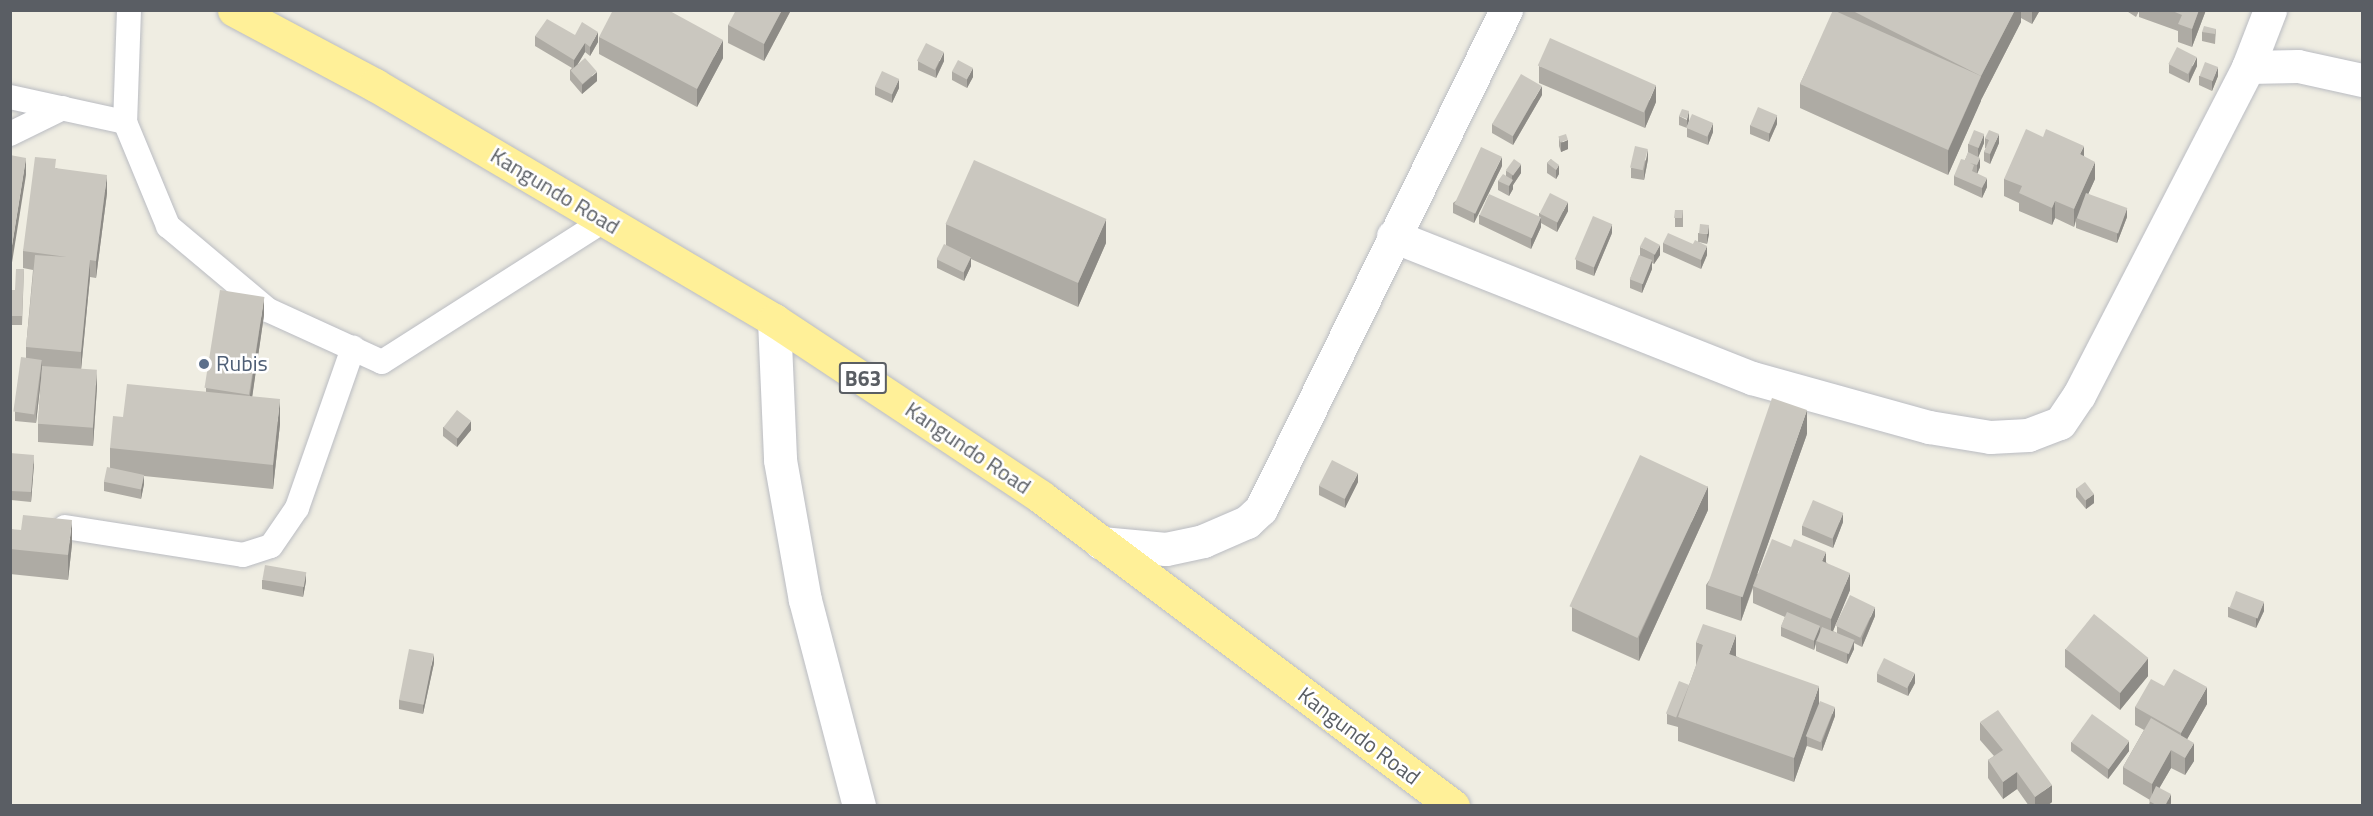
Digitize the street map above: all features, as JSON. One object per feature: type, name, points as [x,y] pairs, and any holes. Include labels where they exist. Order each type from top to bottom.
[{"type":"highway","name":"Kangundo Road","points":[[234,10],[375,85],[774,320],[1041,497],[1453,806]]},
{"type":"street","points":[[1101,543],[1166,549],[1176,547],[1203,541],[1247,522],[1261,509],[1393,236],[1506,10]]},
{"type":"street","points":[[1393,236],[1752,378],[1929,427],[1990,437],[2028,435],[2060,423],[2079,395],[2248,67],[2270,10]]},
{"type":"street","points":[[2248,67],[2298,66],[2362,80]]},
{"type":"street","points":[[774,320],[780,460],[805,600],[859,806]]},
{"type":"lane","points":[[129,10],[125,122],[168,226],[268,310],[382,362],[605,220]]},
{"type":"lane","points":[[10,97],[125,122]]},
{"type":"lane","points":[[10,134],[63,108]]},
{"type":"lane","points":[[65,527],[243,555],[272,546],[297,508],[353,348]]},
{"type":"building","points":[[613,10],[668,10],[723,40],[697,89],[599,37]]},
{"type":"building","points":[[736,10],[782,10],[764,44],[728,25]]},
{"type":"building","points":[[1833,10],[1981,76],[1948,150],[1800,84]]},
{"type":"building","points":[[1851,10],[2015,10],[1981,76]]},
{"type":"building","points":[[2170,10],[2199,10],[2192,29],[2178,24],[2182,15]]},
{"type":"building","points":[[547,19],[575,35],[582,22],[598,32],[590,47],[585,43],[574,60],[535,36]]},
{"type":"building","points":[[2204,26],[2216,29],[2215,34],[2202,32]]},
{"type":"building","points":[[1550,38],[1656,85],[1644,113],[1538,65]]},
{"type":"building","points":[[926,43],[944,52],[935,70],[917,61]]},
{"type":"building","points":[[2177,47],[2197,57],[2188,74],[2168,64]]},
{"type":"building","points":[[585,58],[597,72],[582,84],[571,70]]},
{"type":"building","points":[[958,60],[973,68],[967,79],[952,71]]},
{"type":"building","points":[[2205,62],[2218,67],[2213,81],[2200,76]]},
{"type":"building","points":[[882,71],[899,79],[892,94],[875,86]]},
{"type":"building","points":[[1521,74],[1542,86],[1513,136],[1492,124]]},
{"type":"building","points":[[1758,107],[1777,115],[1770,134],[1750,125]]},
{"type":"building","points":[[1682,109],[1689,111],[1687,119],[1679,116]]},
{"type":"building","points":[[1692,114],[1713,123],[1707,137],[1686,128]]},
{"type":"building","points":[[2026,129],[2043,137],[2046,129],[2084,146],[2080,154],[2095,162],[2074,209],[2055,201],[2052,208],[2019,193],[2022,186],[2004,179]]},
{"type":"building","points":[[1974,130],[1984,134],[1979,148],[1968,144]]},
{"type":"building","points":[[1989,130],[1999,134],[1990,154],[1984,152],[1989,140],[1985,138]]},
{"type":"building","points":[[1566,134],[1568,140],[1560,142],[1558,136]]},
{"type":"building","points":[[1635,146],[1648,149],[1643,170],[1630,167]]},
{"type":"building","points":[[1481,147],[1502,157],[1475,214],[1454,204]]},
{"type":"building","points":[[1968,152],[1980,158],[1977,165],[1970,163],[1974,165],[1972,171],[1987,178],[1982,188],[1954,176],[1961,159],[1965,160]]},
{"type":"building","points":[[10,155],[26,158],[10,258]]},
{"type":"building","points":[[35,157],[56,159],[55,168],[107,175],[96,261],[90,260],[81,352],[26,347],[35,255],[67,257],[23,251]]},
{"type":"building","points":[[1514,159],[1521,164],[1513,176],[1506,170]]},
{"type":"building","points":[[1551,159],[1559,165],[1556,170],[1547,163]]},
{"type":"building","points":[[974,160],[1106,219],[1078,283],[946,224]]},
{"type":"building","points":[[1503,174],[1513,180],[1509,186],[1498,181]]},
{"type":"building","points":[[1550,193],[1568,202],[1557,223],[1540,213]]},
{"type":"building","points":[[2086,193],[2127,208],[2118,233],[2077,218]]},
{"type":"building","points":[[1489,194],[1541,217],[1532,238],[1480,215]]},
{"type":"building","points":[[1675,210],[1683,210],[1682,218],[1674,218]]},
{"type":"building","points":[[1593,216],[1612,224],[1594,267],[1575,259]]},
{"type":"building","points":[[1700,224],[1709,225],[1708,234],[1699,233]]},
{"type":"building","points":[[1668,233],[1693,244],[1695,240],[1707,246],[1701,260],[1663,243]]},
{"type":"building","points":[[1645,237],[1660,245],[1655,255],[1640,247]]},
{"type":"building","points":[[944,244],[971,257],[964,272],[937,259]]},
{"type":"building","points":[[1639,255],[1652,260],[1643,284],[1630,279]]},
{"type":"building","points":[[16,269],[24,269],[22,316],[10,316],[10,290],[15,290]]},
{"type":"building","points":[[220,290],[264,297],[249,395],[205,388]]},
{"type":"building","points":[[21,357],[42,360],[34,414],[13,411]]},
{"type":"building","points":[[42,366],[97,370],[93,428],[38,424]]},
{"type":"building","points":[[127,384],[280,399],[273,465],[110,448],[113,416],[123,417]]},
{"type":"building","points":[[1772,398],[1807,410],[1743,597],[1708,585]]},
{"type":"building","points":[[457,410],[471,421],[458,438],[443,427]]},
{"type":"building","points":[[10,453],[34,455],[31,492],[11,491]]},
{"type":"building","points":[[1640,455],[1708,487],[1637,638],[1569,606]]},
{"type":"building","points":[[1332,460],[1358,473],[1345,499],[1319,486]]},
{"type":"building","points":[[107,467],[144,475],[141,490],[104,482]]},
{"type":"building","points":[[2085,482],[2094,494],[2085,501],[2076,489]]},
{"type":"building","points":[[1813,500],[1843,513],[1832,539],[1802,526]]},
{"type":"building","points":[[23,515],[72,520],[68,555],[10,549],[10,529],[21,530]]},
{"type":"building","points":[[1772,539],[1791,547],[1794,539],[1826,552],[1822,561],[1850,573],[1831,619],[1753,586]]},
{"type":"building","points":[[265,565],[306,572],[304,587],[262,580]]},
{"type":"building","points":[[2236,591],[2264,602],[2258,619],[2230,608]]},
{"type":"building","points":[[1850,595],[1875,607],[1860,638],[1835,626]]},
{"type":"building","points":[[1787,612],[1820,626],[1814,641],[1781,627]]},
{"type":"building","points":[[2094,614],[2148,658],[2120,693],[2066,649]]},
{"type":"building","points":[[1703,624],[1736,635],[1729,654],[1819,686],[1794,758],[1678,717],[1703,645],[1696,642]]},
{"type":"building","points":[[1822,627],[1854,640],[1849,654],[1816,641]]},
{"type":"building","points":[[409,649],[434,654],[424,705],[399,700]]},
{"type":"building","points":[[1884,658],[1915,673],[1907,688],[1877,673]]},
{"type":"building","points":[[2174,669],[2207,687],[2181,733],[2135,707],[2151,679],[2164,686]]},
{"type":"building","points":[[1679,681],[1689,685],[1676,718],[1666,713]]},
{"type":"building","points":[[1820,701],[1835,707],[1821,742],[1806,736]]},
{"type":"building","points":[[1998,710],[2052,785],[2035,797],[2017,772],[2003,782],[1988,760],[2003,750],[1980,722]]},
{"type":"building","points":[[2092,714],[2129,741],[2109,769],[2071,742]]},
{"type":"building","points":[[2151,718],[2194,743],[2185,758],[2171,750],[2152,784],[2123,767]]},
{"type":"building","points":[[2156,786],[2171,794],[2165,806],[2158,806],[2149,801]]},
{"type":"place","name":"Rubis","points":[[204,364]]}]
